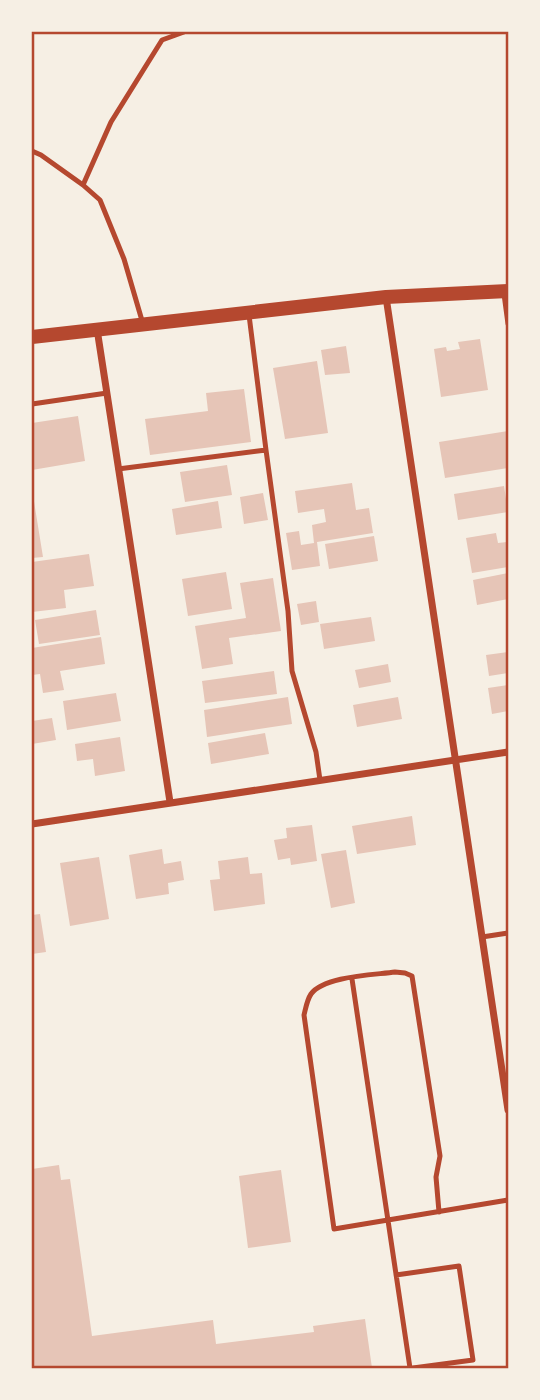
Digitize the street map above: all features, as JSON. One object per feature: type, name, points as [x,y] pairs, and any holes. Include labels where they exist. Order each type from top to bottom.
[{"type":"main road","points":[[32,337],[386,297],[506,291]]},
{"type":"street","points":[[386,297],[509,1110]]},
{"type":"street","points":[[97,329],[170,802]]},
{"type":"street","points":[[32,824],[509,752]]},
{"type":"lane","points":[[83,185],[111,122],[162,40],[184,32]]},
{"type":"lane","points":[[32,151],[83,185],[100,200],[124,259],[144,324]]},
{"type":"lane","points":[[506,291],[509,324]]},
{"type":"lane","points":[[249,312],[288,611],[292,671],[316,752],[320,780]]},
{"type":"lane","points":[[32,404],[107,393]]},
{"type":"lane","points":[[118,469],[266,450]]},
{"type":"lane","points":[[482,937],[509,933]]},
{"type":"lane","points":[[439,1212],[436,1177],[440,1156],[412,976],[395,972],[328,982],[317,988],[307,1002],[304,1015],[334,1229],[439,1212],[509,1200]]},
{"type":"lane","points":[[352,979],[396,1275],[411,1368],[473,1360],[459,1266],[396,1275]]},
{"type":"building","points":[[480,339],[488,390],[441,397],[434,349],[460,349],[458,342]]},
{"type":"building","points":[[346,346],[350,373],[325,375],[321,350]]},
{"type":"building","points":[[317,361],[328,433],[285,439],[273,368]]},
{"type":"building","points":[[244,389],[251,442],[150,455],[145,419],[208,411],[206,393]]},
{"type":"building","points":[[78,416],[85,461],[32,470],[32,423]]},
{"type":"building","points":[[508,431],[508,468],[445,478],[439,442]]},
{"type":"building","points":[[227,465],[232,495],[185,502],[180,472]]},
{"type":"building","points":[[352,483],[356,510],[369,508],[373,533],[317,542],[320,566],[292,570],[286,533],[299,531],[301,545],[314,543],[312,525],[326,522],[324,509],[298,513],[295,491]]},
{"type":"building","points":[[504,486],[508,512],[458,520],[454,494]]},
{"type":"building","points":[[32,489],[43,557],[32,558]]},
{"type":"building","points":[[263,493],[268,520],[244,524],[240,497]]},
{"type":"building","points":[[218,501],[222,528],[176,535],[172,509]]},
{"type":"building","points":[[496,533],[498,543],[507,542],[508,567],[472,573],[466,538]]},
{"type":"building","points":[[374,536],[378,561],[329,569],[325,544]]},
{"type":"building","points":[[89,554],[94,586],[64,590],[66,608],[32,612],[32,562]]},
{"type":"building","points":[[226,572],[232,609],[188,616],[182,579]]},
{"type":"building","points":[[508,573],[508,599],[477,605],[473,580]]},
{"type":"building","points":[[273,578],[281,631],[229,638],[233,664],[202,669],[195,626],[246,618],[240,583]]},
{"type":"building","points":[[316,601],[319,622],[301,625],[297,604]]},
{"type":"building","points":[[96,610],[100,635],[39,644],[35,620]]},
{"type":"building","points":[[371,617],[375,641],[324,649],[320,624]]},
{"type":"building","points":[[101,637],[105,664],[60,671],[64,690],[43,693],[40,674],[32,675],[32,648]]},
{"type":"building","points":[[508,652],[508,673],[489,676],[486,655]]},
{"type":"building","points":[[388,664],[391,682],[359,688],[355,670]]},
{"type":"building","points":[[274,671],[277,694],[205,703],[202,681]]},
{"type":"building","points":[[508,685],[508,711],[492,714],[488,688]]},
{"type":"building","points":[[116,693],[121,721],[67,730],[63,701]]},
{"type":"building","points":[[288,697],[292,724],[207,737],[204,710]]},
{"type":"building","points":[[398,697],[402,719],[357,727],[353,705]]},
{"type":"building","points":[[52,718],[56,740],[32,744],[32,721]]},
{"type":"building","points":[[265,733],[269,754],[211,764],[208,743]]},
{"type":"building","points":[[120,737],[125,771],[95,776],[93,759],[77,761],[75,744]]},
{"type":"building","points":[[412,816],[416,845],[357,854],[352,826]]},
{"type":"building","points":[[312,825],[317,861],[291,865],[290,858],[278,860],[274,840],[287,838],[286,828]]},
{"type":"building","points":[[162,849],[164,864],[181,861],[184,880],[168,883],[169,894],[136,899],[129,855]]},
{"type":"building","points":[[346,850],[355,903],[331,908],[321,854]]},
{"type":"building","points":[[99,857],[109,919],[70,926],[60,863]]},
{"type":"building","points":[[248,857],[250,874],[262,873],[265,904],[214,911],[210,880],[220,879],[218,861]]},
{"type":"building","points":[[40,914],[46,952],[32,954],[32,915]]},
{"type":"building","points":[[59,1165],[61,1180],[70,1179],[92,1336],[213,1320],[216,1344],[314,1332],[313,1326],[365,1319],[372,1368],[32,1368],[32,1169]]},
{"type":"building","points":[[281,1170],[291,1242],[248,1248],[239,1176]]}]
